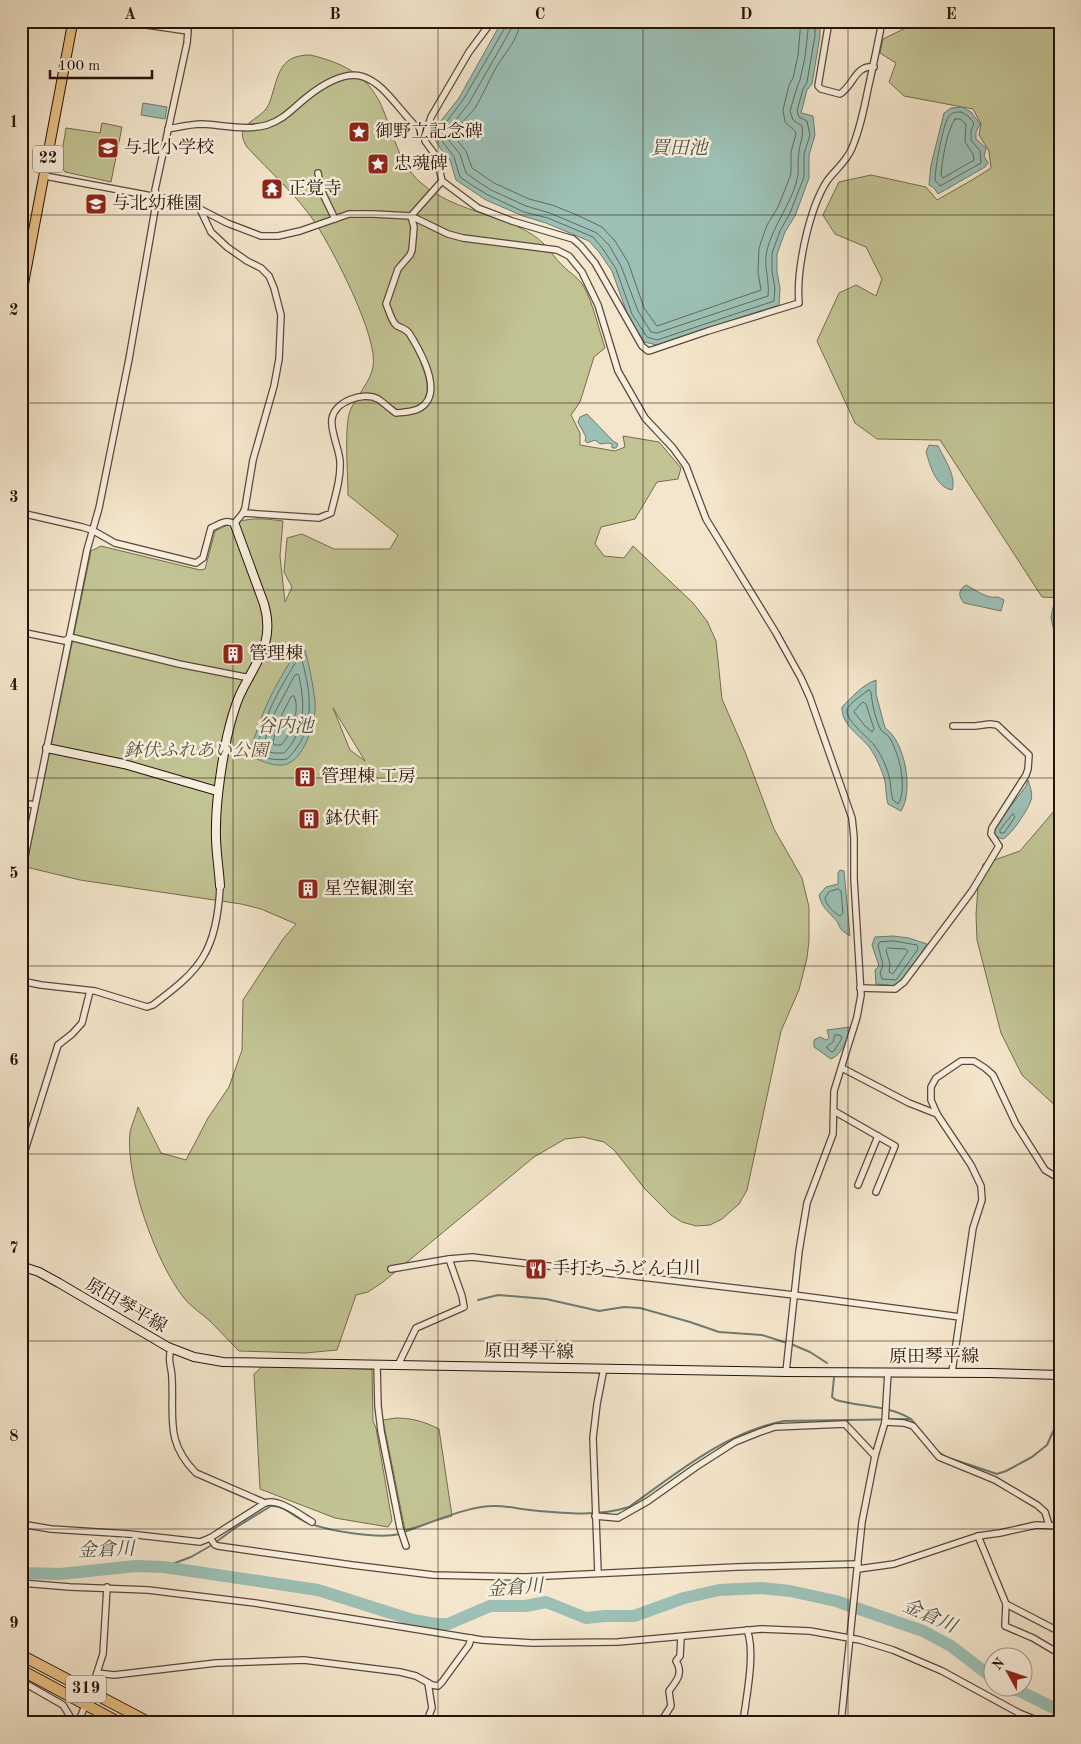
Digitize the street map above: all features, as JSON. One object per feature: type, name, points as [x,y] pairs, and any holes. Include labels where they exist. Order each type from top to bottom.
[{"type":"highway","name":"319","points":[[21,1655],[150,1723]]},
{"type":"highway","name":"319","points":[[21,1670],[120,1723]]},
{"type":"main road","name":"22","points":[[22,293],[73,21]]},
{"type":"main road","points":[[220,886],[216,830],[217,791],[239,696],[250,678],[267,641],[269,629],[268,615],[234,524]]},
{"type":"main road","points":[[47,748],[124,764],[217,791]]},
{"type":"main road","name":"原田琴平線","points":[[21,1266],[39,1272],[59,1283],[153,1340],[194,1357],[224,1362],[1060,1375]]},
{"type":"street","points":[[21,885],[35,805],[129,359],[157,198],[155,190],[187,43],[188,31],[119,21]]},
{"type":"street","points":[[492,21],[469,52],[431,117],[425,136],[425,141],[438,163],[442,181],[478,208],[573,240],[581,246],[596,264],[642,346],[648,351],[798,303],[800,270],[808,230],[827,182],[851,150],[860,127],[874,67],[882,21]]},
{"type":"street","points":[[829,21],[818,86],[820,89],[840,94],[847,90],[856,74],[863,68],[874,67]]},
{"type":"street","points":[[168,129],[200,124],[247,128],[266,126],[283,118],[307,97],[331,80],[352,74],[368,78],[381,87],[412,124],[425,136]]},
{"type":"street","points":[[318,173],[321,190],[335,219]]},
{"type":"street","points":[[45,176],[173,200],[200,209],[227,223],[261,236],[278,236],[292,233],[349,214],[411,216],[448,234],[463,238],[557,250],[569,256],[582,272],[598,304],[618,371],[645,418],[686,466],[706,519],[776,633],[801,678],[810,698],[852,818],[861,995],[857,1017],[834,1091],[833,1134],[806,1203],[786,1372]]},
{"type":"street","points":[[411,216],[442,181]]},
{"type":"street","points":[[21,513],[92,530],[115,544],[196,563],[203,558],[212,528],[225,522],[234,524],[243,513],[253,460],[274,386],[280,352],[281,315],[269,276],[262,268],[247,261],[227,247],[211,232],[200,209]]},
{"type":"street","points":[[243,513],[318,518],[331,513],[340,480],[340,460],[331,421],[334,411],[342,402],[368,396],[377,398],[396,413],[412,412],[425,404],[431,391],[431,384],[420,351],[407,330],[395,324],[386,304],[398,269],[412,250],[414,227],[411,216]]},
{"type":"street","points":[[21,632],[65,641],[70,637]]},
{"type":"street","points":[[70,637],[179,664],[250,678]]},
{"type":"street","points":[[860,988],[895,988],[904,982],[972,891],[999,846],[991,834],[992,828],[1028,768],[1029,755],[997,725],[953,726]]},
{"type":"street","points":[[21,803],[35,805]]},
{"type":"street","points":[[21,981],[110,995],[147,1007],[153,1005],[190,972],[203,957],[212,938],[220,886]]},
{"type":"street","points":[[21,1164],[58,1046],[82,1023],[90,991]]},
{"type":"street","points":[[952,1372],[973,1228],[982,1200],[980,1186],[971,1165],[937,1114],[931,1100],[931,1087],[936,1078],[961,1061],[974,1061],[986,1068],[993,1075],[1016,1124],[1045,1170],[1060,1179]]},
{"type":"street","points":[[842,1068],[910,1103],[937,1114]]},
{"type":"street","points":[[834,1111],[895,1146],[876,1192]]},
{"type":"street","points":[[858,1185],[878,1136]]},
{"type":"street","points":[[391,1269],[450,1258],[472,1257],[794,1295],[960,1317]]},
{"type":"street","points":[[398,1365],[416,1328],[464,1307],[450,1258]]},
{"type":"street","points":[[171,1348],[168,1359],[172,1376],[173,1435],[188,1466],[196,1473],[265,1503]]},
{"type":"street","points":[[377,1364],[378,1406],[381,1431],[401,1532],[406,1546]]},
{"type":"street","points":[[598,1573],[593,1438],[604,1368]]},
{"type":"street","points":[[841,1723],[862,1522],[885,1416],[888,1372]]},
{"type":"street","points":[[885,1416],[912,1426],[939,1457],[995,1480],[1037,1505],[1045,1512],[1049,1525]]},
{"type":"street","points":[[595,1514],[618,1518],[648,1501],[696,1466],[735,1442],[775,1427],[846,1424],[875,1456]]},
{"type":"street","points":[[212,1542],[271,1500],[312,1522]]},
{"type":"street","points":[[21,1524],[51,1529],[129,1534],[190,1542],[212,1542],[352,1565],[433,1574],[525,1577],[737,1566],[858,1567],[894,1564],[978,1536],[1036,1525],[1060,1526]]},
{"type":"street","points":[[978,1536],[1006,1604],[1005,1626],[1028,1635],[1060,1654]]},
{"type":"street","points":[[21,1583],[148,1590],[255,1603],[471,1638],[532,1643],[618,1642],[747,1630],[810,1631],[893,1650],[942,1671],[1019,1713],[1044,1723]]},
{"type":"street","points":[[21,1681],[63,1705],[76,1723],[91,1691],[103,1654],[107,1588]]},
{"type":"street","points":[[1006,1604],[1060,1632]]},
{"type":"street","points":[[743,1723],[751,1652],[751,1638],[747,1630]]},
{"type":"street","points":[[681,1637],[680,1656],[676,1661],[679,1678],[669,1691],[672,1706],[664,1720],[671,1722],[698,1719],[728,1723]]},
{"type":"street","points":[[97,1673],[114,1675],[216,1663],[293,1660],[400,1672],[416,1676],[438,1686],[469,1645],[471,1638]]},
{"type":"street","points":[[426,1723],[432,1708],[428,1683]]},
{"type":"green space","points":[[920,21],[1060,21],[1060,598],[1042,597],[940,440],[877,439],[855,423],[817,341],[839,293],[856,285],[876,296],[882,279],[866,247],[835,234],[823,215],[839,182],[871,175],[926,187],[937,200],[991,168],[989,151],[979,135],[981,124],[973,109],[904,96],[889,82],[896,63],[880,53],[883,39]]},
{"type":"green space","name":"鉢伏ふれあい公園","points":[[310,55],[323,58],[345,67],[355,73],[372,89],[379,100],[402,159],[420,182],[448,200],[510,223],[533,235],[546,245],[560,263],[584,287],[605,348],[594,357],[580,402],[571,415],[580,433],[580,445],[615,451],[625,447],[623,436],[659,442],[681,468],[678,479],[657,482],[635,519],[601,527],[595,544],[604,556],[624,558],[633,546],[693,603],[707,621],[716,641],[722,699],[745,752],[774,829],[802,878],[809,907],[807,958],[799,990],[781,1031],[747,1190],[739,1204],[722,1219],[710,1225],[696,1226],[682,1222],[671,1215],[645,1189],[614,1150],[604,1142],[583,1137],[565,1139],[534,1157],[383,1282],[368,1292],[356,1295],[337,1350],[305,1353],[239,1351],[210,1321],[187,1301],[173,1283],[153,1242],[132,1172],[130,1151],[130,1132],[138,1107],[161,1153],[186,1160],[208,1118],[229,1087],[242,1050],[243,1000],[283,939],[296,924],[261,909],[241,904],[80,880],[26,867],[91,551],[101,546],[200,570],[205,569],[215,531],[240,521],[264,519],[283,521],[280,556],[285,602],[292,587],[284,572],[287,538],[302,534],[334,549],[390,549],[398,535],[348,495],[348,419],[350,411],[369,379],[373,367],[373,354],[362,316],[333,253],[309,213],[247,147],[243,140],[242,134],[244,129],[268,106],[283,66],[293,58]],"holes":[[[333,708],[365,761],[350,750]]]},
{"type":"green space","points":[[102,123],[122,127],[111,182],[65,172],[60,164],[66,128],[100,133]]},
{"type":"green space","points":[[1060,804],[1060,1110],[1022,1075],[1001,1033],[977,940],[976,914],[978,887],[983,864],[1020,851]]},
{"type":"green space","points":[[263,1366],[372,1369],[373,1421],[376,1428],[392,1521],[388,1527],[335,1518],[260,1489],[254,1374]]},
{"type":"green space","points":[[396,1418],[419,1421],[439,1429],[452,1516],[405,1530],[383,1420]]},
{"type":"water","name":"買田池","points":[[502,21],[820,21],[820,36],[812,84],[807,90],[801,113],[813,116],[815,135],[809,155],[809,178],[795,216],[785,232],[777,254],[777,272],[780,288],[779,305],[657,345],[644,342],[628,316],[612,271],[589,241],[486,200],[456,180],[450,160],[434,138],[436,127],[459,98]]},
{"type":"water","points":[[143,103],[167,107],[165,119],[141,115]]},
{"type":"water","points":[[962,107],[971,112],[980,124],[976,132],[976,139],[986,148],[984,156],[988,163],[985,167],[938,194],[929,185],[931,165],[944,113],[951,108]]},
{"type":"water","points":[[587,414],[618,444],[616,448],[612,448],[612,444],[600,444],[595,440],[587,443],[585,441],[586,437],[578,422],[580,417]]},
{"type":"water","points":[[929,445],[938,446],[953,479],[952,490],[942,485],[934,475],[926,452]]},
{"type":"water","points":[[966,585],[985,595],[1004,600],[1001,611],[964,603],[960,593],[961,589]]},
{"type":"water","points":[[1054,603],[1060,603],[1060,662],[1051,617]]},
{"type":"water","name":"谷内池","points":[[298,649],[305,650],[311,677],[315,701],[312,726],[301,752],[295,759],[285,765],[270,764],[251,756],[252,745],[269,700]]},
{"type":"water","points":[[876,680],[876,694],[885,728],[892,734],[898,744],[905,767],[907,791],[901,811],[888,804],[885,781],[877,759],[870,748],[848,724],[843,713],[842,707],[850,699],[862,688]]},
{"type":"water","points":[[1028,780],[1032,795],[1027,810],[1007,836],[1003,839],[995,836],[995,827],[1026,786]]},
{"type":"water","points":[[840,870],[844,871],[850,936],[841,929],[825,908],[819,895],[826,887],[838,884],[838,873]]},
{"type":"water","points":[[893,936],[909,938],[927,944],[903,981],[897,986],[876,984],[875,970],[879,966],[872,945],[875,937]]},
{"type":"water","points":[[850,1027],[844,1046],[835,1057],[831,1059],[814,1047],[814,1040],[820,1037],[826,1040],[829,1038],[827,1030]]},
{"type":"waterway","points":[[478,1300],[498,1295],[546,1299],[599,1311],[624,1307],[640,1308],[719,1332],[762,1335],[787,1343]]},
{"type":"waterway","points":[[791,1344],[810,1352],[827,1363]]},
{"type":"waterway","points":[[834,1378],[832,1397],[836,1400],[893,1411],[911,1419]]},
{"type":"waterway","points":[[1060,1386],[1057,1392],[1060,1405]]},
{"type":"waterway","points":[[952,1459],[997,1474],[1006,1471],[1032,1457],[1047,1445],[1060,1416]]},
{"type":"waterway","points":[[404,1532],[459,1512],[481,1507],[502,1506],[525,1510],[567,1513],[605,1512],[629,1507],[683,1468],[721,1444],[762,1426],[784,1421],[911,1419],[928,1440]]},
{"type":"waterway","points":[[937,1451],[946,1457]]},
{"type":"waterway","points":[[216,1542],[271,1506],[280,1507],[306,1522],[326,1528],[366,1535],[399,1534]]},
{"type":"waterway","points":[[164,1567],[191,1557],[212,1545]]},
{"type":"waterway","name":"金倉川","points":[[21,1573],[60,1574],[136,1566],[164,1567],[318,1590],[413,1620],[436,1624],[448,1624],[490,1606],[526,1606],[546,1602],[586,1618],[634,1616],[684,1598],[719,1590],[761,1588],[790,1591],[836,1601],[923,1631],[951,1646],[984,1671]]},
{"type":"waterway","name":"金倉川","points":[[1029,1696],[1060,1711]]},
{"type":"place","name":"御野立記念碑","points":[[359,132]]},
{"type":"place","name":"与北小学校","points":[[108,148]]},
{"type":"place","name":"忠魂碑","points":[[378,164]]},
{"type":"place","name":"正覚寺","points":[[272,189]]},
{"type":"place","name":"与北幼稚園","points":[[96,204]]},
{"type":"place","name":"管理棟","points":[[233,654]]},
{"type":"place","name":"管理棟 工房","points":[[305,777]]},
{"type":"place","name":"鉢伏軒","points":[[309,819]]},
{"type":"place","name":"星空観測室","points":[[308,889]]},
{"type":"place","name":"手打ち うどん白川","points":[[536,1269]]}]
